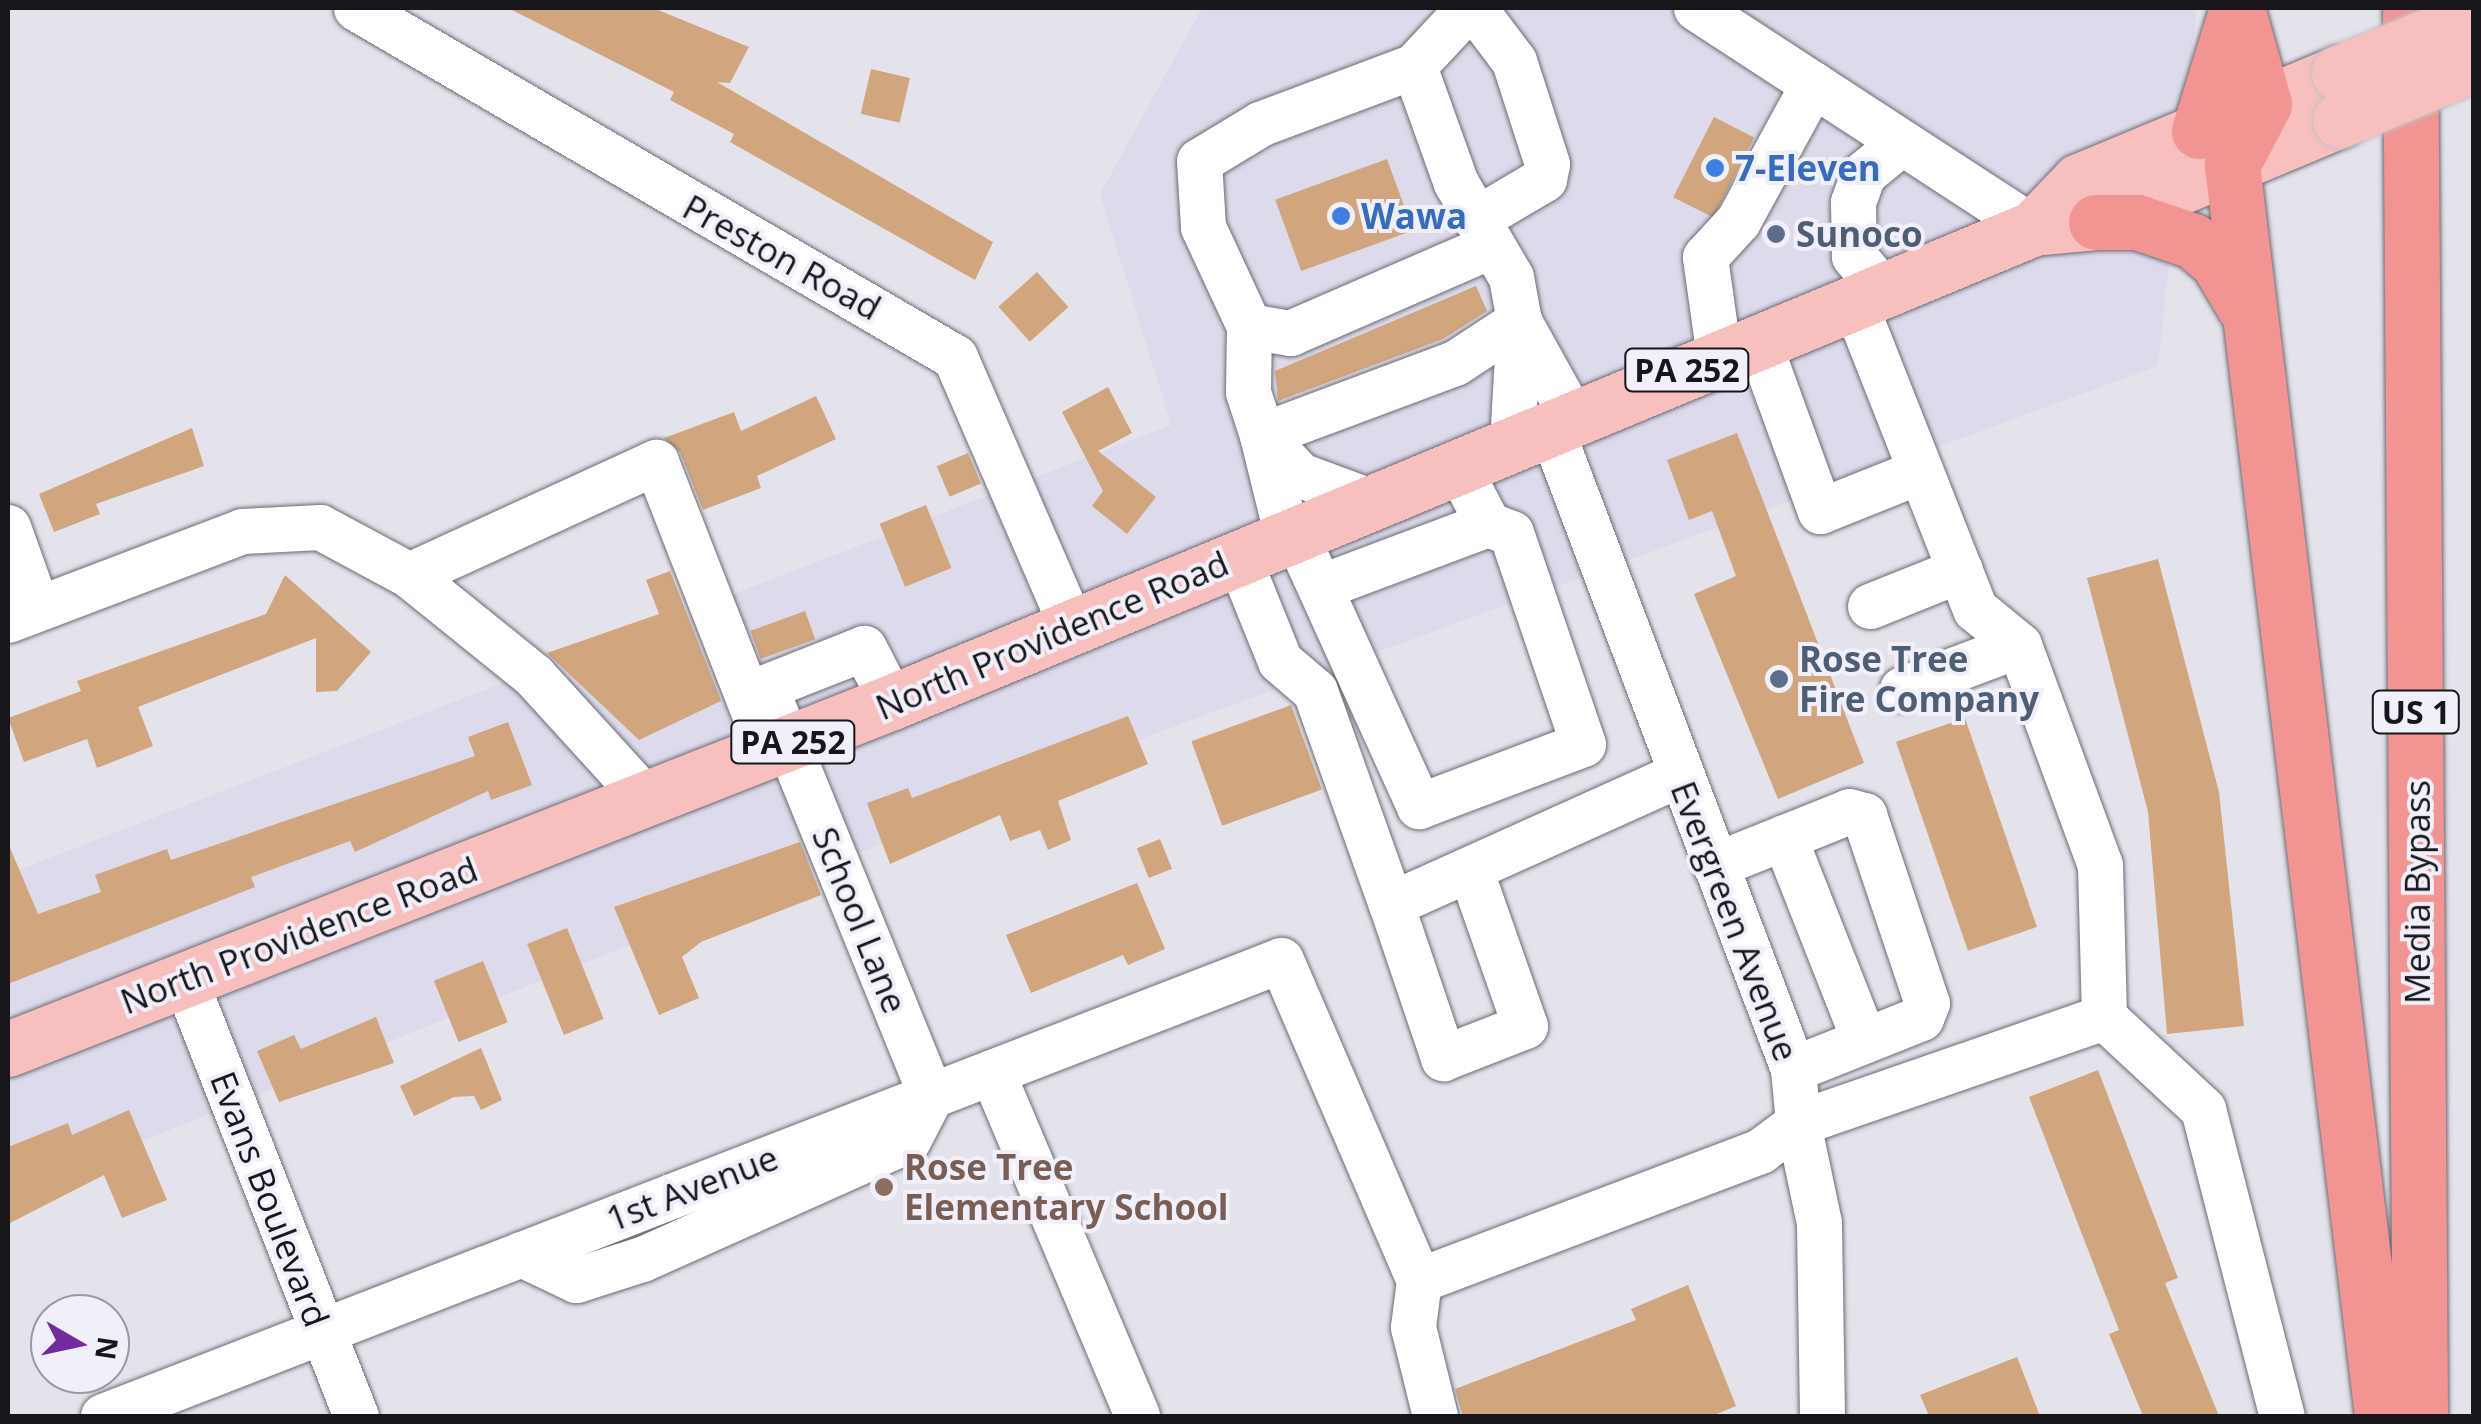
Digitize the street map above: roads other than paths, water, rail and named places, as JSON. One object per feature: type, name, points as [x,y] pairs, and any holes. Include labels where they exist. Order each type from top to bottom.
[{"type":"highway","points":[[2215,148],[2275,123],[2237,8]]},
{"type":"highway","points":[[2237,8],[2215,148],[2250,320],[2382,1416]]},
{"type":"highway","name":"Media Bypass","points":[[2410,8],[2420,1416]]},
{"type":"highway","points":[[2096,222],[2137,222],[2193,241],[2236,285],[2250,320]]},
{"type":"main road","points":[[2275,123],[2340,96],[2474,17]]},
{"type":"main road","points":[[2340,96],[2474,64]]},
{"type":"main road","name":"North Providence Road","points":[[8,1050],[892,702],[1544,428],[2034,228],[2096,222],[2215,148]]},
{"type":"main road","name":"North Providence Road","points":[[2034,228],[2080,181],[2215,148]]},
{"type":"street","name":"Preston Road","points":[[356,8],[955,357],[1072,627]]},
{"type":"street","points":[[1249,326],[1290,333],[1484,232],[1544,179],[1547,164],[1514,61],[1471,8],[1414,66],[1260,124],[1199,160],[1203,228],[1249,326],[1248,392],[1262,435],[1280,661],[1315,690],[1443,1058],[1525,1026],[1470,869]]},
{"type":"street","points":[[1696,8],[2034,228]]},
{"type":"street","points":[[1414,66],[1519,321],[1544,428]]},
{"type":"street","points":[[1813,84],[1738,221],[1705,257],[1738,349],[1820,511],[1920,470]]},
{"type":"street","points":[[1902,142],[1863,174],[1852,202],[1854,256],[1920,470],[1960,570],[1976,609],[2020,646],[2100,866],[2104,1017],[2202,1109],[2282,1416]]},
{"type":"street","points":[[1262,435],[1455,363],[1519,321]]},
{"type":"street","name":"Evergreen Avenue","points":[[1519,321],[1544,428],[1793,1069],[1798,1123],[1819,1222],[1822,1416]]},
{"type":"street","points":[[1262,435],[1300,475],[1370,501]]},
{"type":"street","name":"School Lane","points":[[409,575],[656,462],[931,1096]]},
{"type":"street","points":[[1273,542],[1320,587],[1419,806],[1583,744],[1510,533],[1488,524],[1458,465]]},
{"type":"street","points":[[8,527],[22,614],[279,522],[320,527],[409,575],[534,676],[646,799]]},
{"type":"street","points":[[1320,587],[1488,524]]},
{"type":"street","points":[[1870,606],[1960,570]]},
{"type":"street","points":[[1902,688],[2020,646]]},
{"type":"street","points":[[1390,904],[1680,774]]},
{"type":"street","points":[[1490,779],[1515,849]]},
{"type":"street","points":[[1715,865],[1849,812],[1864,815],[1927,1003],[1921,1018],[1793,1069]]},
{"type":"street","points":[[1784,837],[1864,1040]]},
{"type":"street","name":"1st Avenue","points":[[102,1416],[1281,960],[1435,1273]]},
{"type":"street","name":"Evans Boulevard","points":[[185,980],[356,1416]]},
{"type":"street","points":[[1434,1416],[1414,1328],[1435,1273],[1760,1150],[1798,1123],[2104,1017]]},
{"type":"street","points":[[992,1072],[1137,1416]]},
{"type":"place","name":"7-Eleven","points":[[1715,168]]},
{"type":"place","name":"Wawa","points":[[1341,216]]},
{"type":"place","name":"Sunoco","points":[[1776,234]]},
{"type":"place","name":"Rose Tree Fire Company","points":[[1779,679]]},
{"type":"place","name":"Rose Tree Elementary School","points":[[884,1187]]}]
